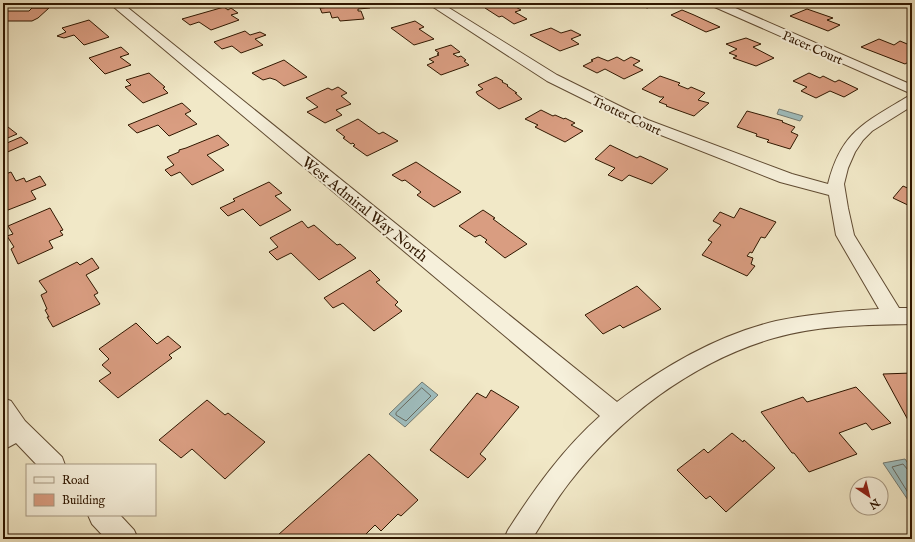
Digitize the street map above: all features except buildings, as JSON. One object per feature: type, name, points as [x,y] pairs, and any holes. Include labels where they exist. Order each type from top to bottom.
[{"type":"street","name":"West Admiral Way North","points":[[115,3],[616,415]]},
{"type":"street","name":"Trotter Court","points":[[433,3],[552,78],[643,123],[786,178],[837,192]]},
{"type":"street","name":"Pacer Court","points":[[714,3],[912,90]]},
{"type":"street","points":[[902,316],[845,235],[836,184],[840,168],[847,151],[858,137],[867,128],[912,100]]},
{"type":"street","points":[[517,539],[560,474],[595,435],[616,415],[658,384],[691,363],[722,349],[780,329],[822,322],[902,316]]},
{"type":"street","points":[[3,408],[10,433],[52,464]]},
{"type":"street","points":[[103,516],[125,539]]},
{"type":"water","points":[[779,109],[803,116],[800,121],[777,114]]},
{"type":"water","points":[[422,382],[438,395],[405,427],[389,414]]},
{"type":"water","points":[[905,459],[912,469],[912,506],[883,463]]}]
